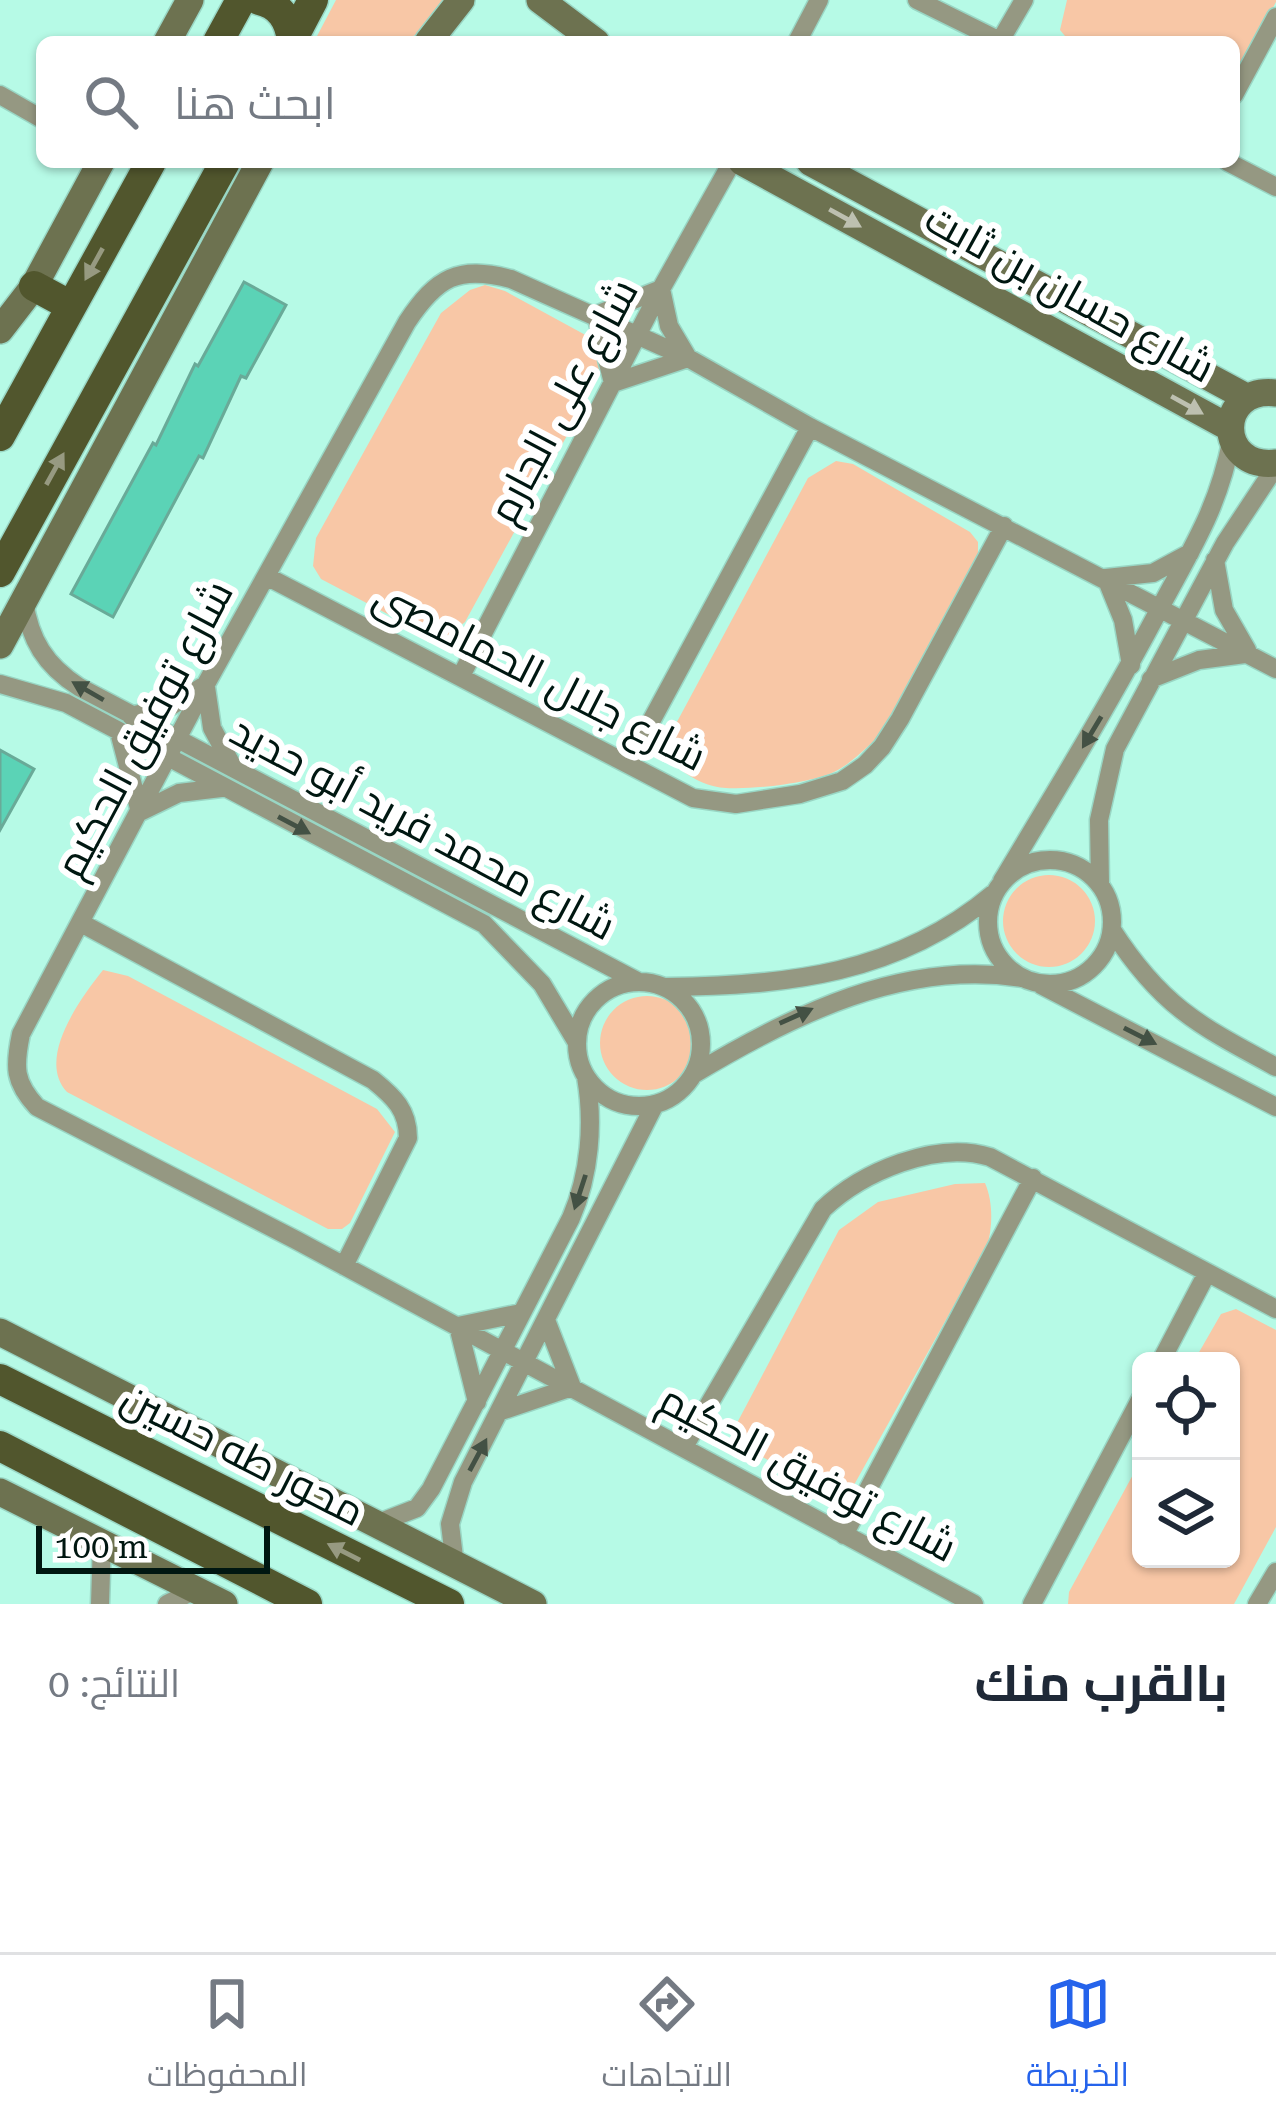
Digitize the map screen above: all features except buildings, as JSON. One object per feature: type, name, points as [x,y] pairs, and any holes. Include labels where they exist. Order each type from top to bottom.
[{"type":"main road","points":[[222,36],[243,0]]},
{"type":"main road","points":[[259,0],[285,16],[290,36]]},
{"type":"main road","points":[[294,36],[313,0]]},
{"type":"main road","points":[[0,436],[148,168]]},
{"type":"main road","points":[[0,572],[222,168]]},
{"type":"main road","points":[[34,286],[71,306]]},
{"type":"main road","name":"محور طه حسين","points":[[0,1379],[449,1604]]},
{"type":"main road","points":[[0,1447],[308,1604]]},
{"type":"street","points":[[170,36],[190,0]]},
{"type":"street","points":[[433,36],[460,0]]},
{"type":"street","points":[[540,0],[588,36]]},
{"type":"street","points":[[800,36],[819,0]]},
{"type":"street","points":[[917,0],[989,36]]},
{"type":"street","points":[[1004,36],[1024,0]]},
{"type":"street","points":[[1240,84],[1276,17]]},
{"type":"street","points":[[0,94],[36,115]]},
{"type":"street","points":[[0,330],[34,286],[98,168]]},
{"type":"street","points":[[0,645],[257,168]]},
{"type":"street","name":"شارع على الجارم","points":[[460,676],[730,168]]},
{"type":"street","name":"شارع حسان بن ثابت","points":[[753,168],[1231,434],[1250,460],[1276,465]]},
{"type":"street","name":"شارع حسان بن ثابت","points":[[822,168],[1264,389]]},
{"type":"street","points":[[1240,168],[1276,187]]},
{"type":"street","name":"شارع توفيق الحكيم","points":[[974,1604],[38,1107],[19,1087],[15,1060],[21,1034],[206,684],[407,322],[440,282],[463,272],[488,273],[688,358],[810,428],[1276,669]]},
{"type":"street","points":[[662,289],[669,326],[688,358],[613,383],[596,315],[662,289]]},
{"type":"street","points":[[1264,389],[1232,416],[1220,493],[1193,550],[1131,665],[998,888],[987,926],[998,957],[1030,980],[1276,1107]]},
{"type":"street","points":[[628,764],[810,428]]},
{"type":"street","points":[[694,1074],[757,1035],[816,1007],[936,977],[1001,975],[1065,982],[1091,969],[1112,930],[1112,914],[1100,884],[1099,820],[1115,748],[1247,504],[1276,465]]},
{"type":"street","name":"شارع جلال الحمامصى","points":[[266,577],[693,798],[712,803],[800,794],[842,781],[865,764],[891,733],[1004,526]]},
{"type":"street","points":[[1131,665],[1123,620],[1106,578],[1153,573],[1193,550]]},
{"type":"street","points":[[1151,679],[1199,660],[1250,653],[1224,610],[1216,560]]},
{"type":"street","name":"شارع محمد فريد أبو حديد","points":[[24,601],[28,628],[61,675],[637,981]]},
{"type":"street","name":"شارع محمد فريد أبو حديد","points":[[0,684],[66,703],[484,924],[542,984],[576,1041]]},
{"type":"street","points":[[131,716],[171,706],[206,684],[212,728],[233,767]]},
{"type":"street","points":[[119,733],[140,812],[179,793],[224,788]]},
{"type":"street","points":[[376,1525],[417,1508],[443,1469],[581,1195],[590,1103],[576,1041],[585,1011],[595,999],[622,983],[637,981],[666,987],[757,986],[811,978],[933,938],[1027,863],[1059,860],[1075,864],[1100,884]]},
{"type":"street","points":[[81,923],[373,1080],[401,1107],[408,1120],[408,1138],[344,1266]]},
{"type":"street","points":[[1112,930],[1166,1001],[1190,1020],[1276,1067]]},
{"type":"street","points":[[586,1077],[609,1099],[640,1106],[656,1104],[684,1088],[701,1054],[701,1034],[695,1015],[666,987]]},
{"type":"street","points":[[455,1566],[450,1524],[455,1504],[656,1104]]},
{"type":"street","points":[[684,1448],[808,1228],[841,1192],[878,1172],[956,1152],[990,1157],[1033,1178],[1276,1309]]},
{"type":"street","points":[[844,1534],[1033,1178]]},
{"type":"street","points":[[1166,1352],[1208,1274]]},
{"type":"street","points":[[477,1402],[458,1326],[521,1313]]},
{"type":"street","points":[[501,1412],[572,1387],[546,1321]]},
{"type":"street","points":[[0,1332],[533,1604]]},
{"type":"street","points":[[1032,1604],[1132,1416]]},
{"type":"street","points":[[0,1492],[224,1604]]},
{"type":"street","points":[[100,1604],[102,1541]]},
{"type":"street","points":[[1257,1604],[1276,1572]]},
{"type":"street","points":[[167,1604],[195,1590]]},
{"type":"shaded area","points":[[336,0],[451,0],[413,36],[317,36]]},
{"type":"shaded area","points":[[1067,0],[1276,0],[1240,69],[1240,36],[1065,36],[1060,30]]},
{"type":"shaded area","points":[[485,285],[591,338],[601,363],[592,390],[465,622],[435,639],[321,579],[313,566],[316,538],[441,313],[470,290]]},
{"type":"shaded area","points":[[836,461],[853,464],[970,532],[978,542],[978,559],[881,734],[854,759],[826,775],[794,783],[739,788],[706,784],[677,766],[664,746],[808,478]]},
{"type":"shaded area","points":[[1049,875],[1067,878],[1082,888],[1092,903],[1092,939],[1082,954],[1067,964],[1049,967],[1031,964],[1016,954],[1006,939],[1003,921],[1006,903],[1016,888],[1031,878]]},
{"type":"shaded area","points":[[103,970],[128,976],[377,1109],[395,1132],[350,1223],[342,1229],[328,1229],[67,1092],[56,1063],[59,1047],[73,1013]]},
{"type":"shaded area","points":[[647,996],[680,1010],[694,1043],[680,1076],[647,1090],[614,1076],[600,1043],[614,1010]]},
{"type":"shaded area","points":[[985,1183],[991,1214],[987,1246],[849,1494],[834,1496],[742,1446],[733,1433],[737,1423],[839,1230],[878,1202],[955,1184]]},
{"type":"shaded area","points":[[1236,1309],[1276,1330],[1276,1527],[1234,1604],[1068,1604],[1069,1592],[1132,1476],[1132,1568],[1240,1568],[1240,1352],[1199,1352],[1221,1314]]}]
